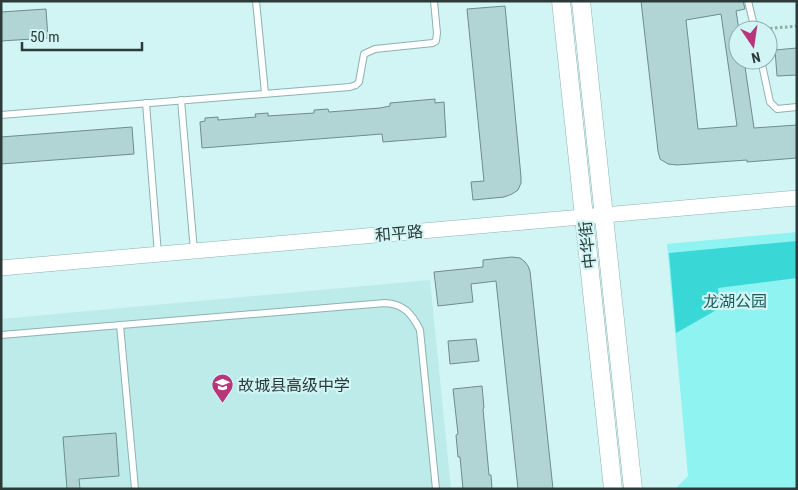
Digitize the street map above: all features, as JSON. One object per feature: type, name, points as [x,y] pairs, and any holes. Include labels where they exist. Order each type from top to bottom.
[{"type":"main road","name":"中华街","points":[[561,1],[613,489]]},
{"type":"main road","name":"中华街","points":[[581,1],[633,489]]},
{"type":"street","name":"和平路","points":[[1,268],[797,198]]},
{"type":"lane","points":[[256,1],[265,94]]},
{"type":"lane","points":[[1,115],[350,87],[359,82],[364,54],[376,49],[433,43],[436,40],[438,33],[434,1]]},
{"type":"lane","points":[[748,1],[753,20]]},
{"type":"lane","points":[[763,70],[770,102],[777,108],[797,107]]},
{"type":"lane","points":[[181,100],[194,251]]},
{"type":"lane","points":[[146,104],[158,254]]},
{"type":"lane","points":[[1,334],[395,304],[408,311],[415,319],[420,330],[436,489]]},
{"type":"lane","points":[[120,325],[135,489]]},
{"type":"path","points":[[778,28],[797,26]]},
{"type":"shaded area","points":[[797,241],[797,278],[718,288],[720,308],[676,333],[669,253]]},
{"type":"shaded area","name":"故城县高级中学","points":[[430,280],[451,489],[1,489],[1,319]]},
{"type":"green space","name":"龙湖公园","points":[[797,232],[797,489],[675,489],[688,476],[667,244]]},
{"type":"building","points":[[641,1],[743,1],[745,9],[736,11],[737,20],[728,20],[728,63],[721,14],[686,20],[698,129],[737,126],[729,70],[745,70],[754,128],[797,125],[797,158],[677,165],[668,164],[660,159]]},
{"type":"building","points":[[505,6],[521,183],[518,190],[504,197],[473,200],[471,182],[484,181],[467,9]]},
{"type":"building","points":[[46,9],[48,38],[1,41],[1,12]]},
{"type":"building","points":[[797,48],[797,75],[777,76],[778,50]]},
{"type":"building","points":[[435,99],[435,103],[444,102],[446,137],[383,142],[382,134],[202,148],[200,122],[205,121],[205,118],[218,117],[218,120],[256,117],[255,114],[268,113],[268,116],[314,113],[314,110],[328,109],[329,112],[380,108],[390,106],[390,103]]},
{"type":"building","points":[[132,127],[134,154],[1,164],[1,137]]},
{"type":"building","points":[[520,258],[525,262],[530,271],[553,489],[518,489],[496,281],[471,284],[473,302],[438,306],[434,272],[483,267],[483,260]]},
{"type":"building","points":[[476,339],[479,361],[450,364],[448,341]]},
{"type":"building","points":[[482,386],[489,475],[491,475],[492,489],[463,489],[460,457],[458,457],[456,435],[458,434],[453,389]]},
{"type":"building","points":[[116,433],[119,476],[79,479],[80,489],[67,489],[63,437]]},
{"type":"place","name":"故城县高级中学","points":[[222,404]]}]
